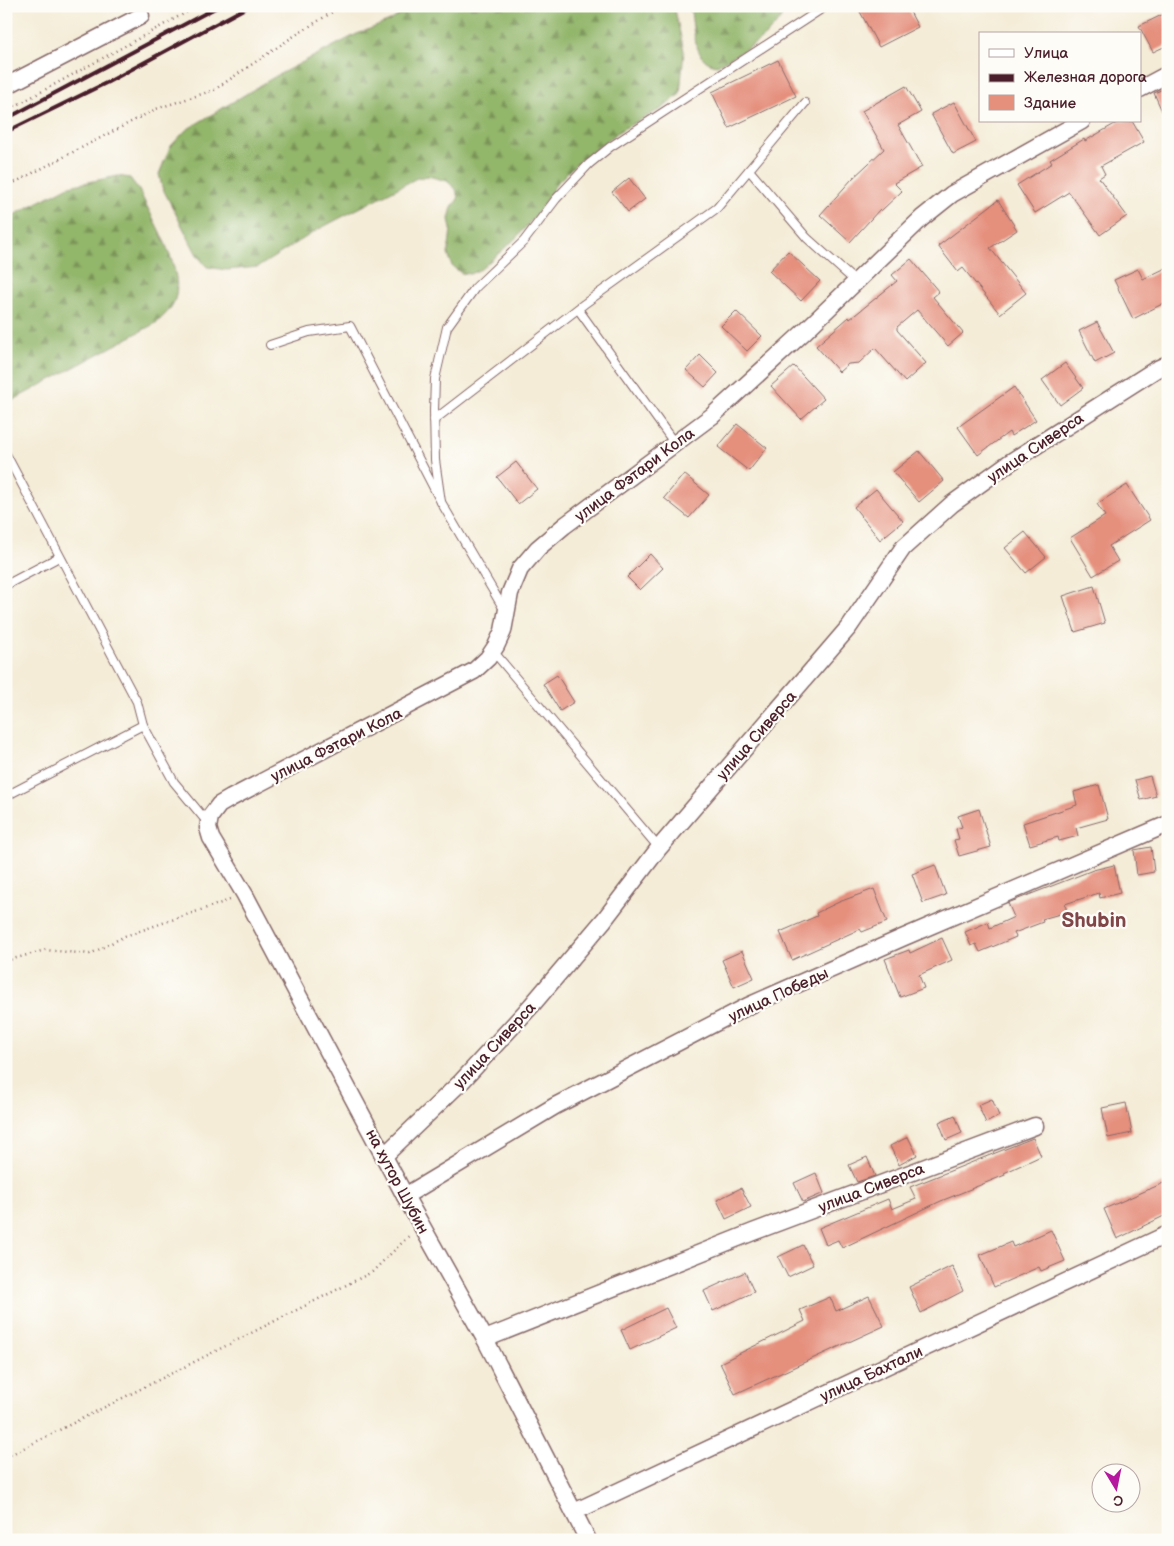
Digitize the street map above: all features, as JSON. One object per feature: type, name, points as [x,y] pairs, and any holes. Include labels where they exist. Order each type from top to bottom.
[{"type":"street","points":[[6,86],[141,16]]},
{"type":"street","points":[[1142,88],[1168,74]]},
{"type":"street","name":"улица Фэтари Кола","points":[[208,823],[213,812],[231,798],[474,671],[493,651],[503,631],[510,593],[520,569],[538,548],[564,526],[712,416],[922,218],[952,194],[1080,122]]},
{"type":"street","name":"улица Сиверса","points":[[384,1156],[462,1081],[604,920],[660,848],[849,627],[902,548],[952,504],[1009,463],[1155,370],[1168,364]]},
{"type":"street","name":"на хутор Шубин","points":[[208,823],[211,838],[245,895],[420,1224],[485,1339],[588,1540]]},
{"type":"street","name":"улица Победы","points":[[405,1196],[555,1106],[748,1006],[1168,824]]},
{"type":"street","name":"улица Сиверса","points":[[485,1339],[754,1232],[1034,1126]]},
{"type":"street","name":"улица Бахтали","points":[[574,1512],[1168,1234]]},
{"type":"lane","points":[[441,502],[435,460],[435,379],[446,327],[475,288],[524,241],[556,199],[589,164],[618,142],[773,43],[826,6]]},
{"type":"lane","points":[[434,420],[578,309],[717,208],[806,103]]},
{"type":"lane","points":[[749,170],[807,238],[856,282]]},
{"type":"lane","points":[[578,309],[675,444]]},
{"type":"lane","points":[[270,345],[309,332],[350,326],[441,502],[506,613]]},
{"type":"lane","points":[[6,454],[136,702],[143,725],[174,782],[208,823]]},
{"type":"lane","points":[[6,585],[59,557]]},
{"type":"lane","points":[[493,651],[660,848]]},
{"type":"lane","points":[[6,796],[143,725]]},
{"type":"path","points":[[6,111],[198,6]]},
{"type":"path","points":[[6,187],[156,109],[214,90],[342,6]]},
{"type":"path","points":[[6,961],[45,950],[90,954],[125,936],[245,895]]},
{"type":"path","points":[[6,1457],[372,1272],[420,1224]]},
{"type":"green space","points":[[413,6],[674,6],[684,51],[680,94],[663,108],[621,130],[575,165],[556,184],[538,213],[516,238],[481,269],[470,274],[461,273],[452,266],[448,254],[451,229],[449,219],[452,207],[458,199],[456,189],[447,181],[428,176],[417,178],[319,229],[258,267],[227,270],[207,267],[197,255],[162,187],[159,174],[170,147],[186,130],[276,76],[357,34],[390,21]]},
{"type":"green space","points":[[690,6],[786,6],[775,26],[758,42],[717,65],[709,63],[703,58],[699,50]]},
{"type":"green space","points":[[118,176],[130,178],[139,190],[164,241],[177,283],[173,303],[166,314],[156,323],[6,404],[6,219],[69,186]]},
{"type":"building","points":[[857,6],[907,6],[918,27],[879,47]]},
{"type":"building","points":[[1164,14],[1168,21],[1168,45],[1153,52],[1139,26]]},
{"type":"building","points":[[778,60],[796,96],[729,128],[712,92]]},
{"type":"building","points":[[906,86],[921,112],[898,125],[922,167],[894,183],[902,191],[881,211],[880,209],[850,242],[820,215],[852,179],[884,149],[862,111]]},
{"type":"building","points":[[1168,87],[1168,125],[1154,93]]},
{"type":"building","points":[[954,102],[976,142],[953,154],[931,114]]},
{"type":"building","points":[[1118,122],[1133,122],[1144,142],[1101,166],[1105,174],[1099,178],[1127,216],[1100,235],[1069,192],[1035,213],[1017,185],[1052,163],[1050,160],[1084,139],[1085,141]]},
{"type":"building","points":[[629,178],[645,199],[628,212],[612,192]]},
{"type":"building","points":[[998,200],[1017,230],[990,248],[1026,293],[1000,314],[963,268],[958,272],[938,246]]},
{"type":"building","points":[[788,251],[820,281],[801,301],[769,271]]},
{"type":"building","points":[[911,259],[939,292],[933,297],[963,333],[948,346],[917,310],[897,327],[897,330],[926,363],[905,382],[875,348],[859,363],[848,364],[839,372],[816,346],[849,317],[850,319],[897,281],[892,275]]},
{"type":"building","points":[[1168,267],[1168,301],[1133,319],[1114,280],[1138,269],[1143,279]]},
{"type":"building","points":[[736,311],[762,336],[747,351],[721,326]]},
{"type":"building","points":[[1097,322],[1114,353],[1095,363],[1079,331]]},
{"type":"building","points":[[700,355],[718,373],[705,387],[686,370]]},
{"type":"building","points":[[1065,363],[1083,388],[1060,405],[1042,380]]},
{"type":"building","points":[[794,366],[824,399],[801,419],[771,386]]},
{"type":"building","points":[[1014,387],[1036,420],[1011,436],[1009,432],[978,455],[958,427]]},
{"type":"building","points":[[737,424],[767,448],[749,471],[718,447]]},
{"type":"building","points":[[919,451],[944,481],[919,502],[893,472]]},
{"type":"building","points":[[516,462],[537,489],[518,504],[497,477]]},
{"type":"building","points":[[684,474],[709,495],[689,518],[664,498]]},
{"type":"building","points":[[1127,485],[1150,520],[1109,546],[1118,561],[1093,576],[1070,538],[1105,516],[1097,504]]},
{"type":"building","points":[[876,489],[903,521],[880,540],[854,507]]},
{"type":"building","points":[[1025,532],[1046,557],[1026,573],[1005,548]]},
{"type":"building","points":[[650,554],[663,568],[640,590],[627,577]]},
{"type":"building","points":[[1094,586],[1105,623],[1075,632],[1063,596]]},
{"type":"building","points":[[557,675],[574,702],[560,711],[543,684]]},
{"type":"building","points":[[1150,776],[1156,796],[1141,800],[1135,780]]},
{"type":"building","points":[[1099,785],[1108,819],[1076,828],[1078,836],[1059,841],[1058,837],[1030,845],[1023,823],[1077,805],[1074,792]]},
{"type":"building","points":[[979,809],[991,847],[959,856],[954,840],[959,839],[956,829],[962,827],[958,816]]},
{"type":"building","points":[[1151,847],[1154,872],[1137,875],[1134,850]]},
{"type":"building","points":[[935,865],[946,895],[923,903],[912,874]]},
{"type":"building","points":[[1114,865],[1120,893],[1100,898],[1099,893],[1065,904],[1067,912],[1042,919],[1043,922],[1014,933],[1016,937],[980,952],[976,944],[971,946],[965,932],[988,922],[990,928],[1014,917],[1008,903],[1093,870]]},
{"type":"building","points":[[874,889],[887,922],[862,932],[860,929],[792,960],[780,932],[817,916],[816,913],[839,902]]},
{"type":"building","points":[[942,938],[952,960],[919,975],[924,988],[900,997],[885,959],[909,950],[910,953]]},
{"type":"building","points":[[742,951],[754,978],[734,987],[722,960]]},
{"type":"building","points":[[992,1099],[999,1116],[986,1123],[978,1105]]},
{"type":"building","points":[[1126,1103],[1132,1133],[1108,1138],[1102,1108]]},
{"type":"building","points":[[955,1115],[962,1133],[946,1140],[939,1122]]},
{"type":"building","points":[[908,1137],[917,1155],[899,1165],[890,1146]]},
{"type":"building","points":[[1033,1138],[1041,1156],[1004,1173],[1005,1175],[941,1201],[842,1248],[838,1240],[826,1245],[819,1228],[888,1199],[892,1209],[916,1199],[910,1187]]},
{"type":"building","points":[[867,1157],[875,1176],[857,1182],[849,1165]]},
{"type":"building","points":[[816,1173],[824,1193],[803,1202],[794,1183]]},
{"type":"building","points":[[1168,1181],[1168,1214],[1117,1239],[1104,1209]]},
{"type":"building","points":[[741,1188],[751,1207],[726,1219],[717,1200]]},
{"type":"building","points":[[1051,1230],[1065,1261],[1041,1271],[1039,1267],[994,1287],[980,1255],[1011,1242],[1013,1247]]},
{"type":"building","points":[[803,1245],[813,1265],[788,1277],[778,1257]]},
{"type":"building","points":[[952,1266],[963,1291],[921,1313],[909,1287]]},
{"type":"building","points":[[745,1272],[754,1292],[713,1311],[704,1291]]},
{"type":"building","points":[[869,1296],[884,1326],[735,1394],[720,1363],[805,1321],[800,1310],[830,1297],[836,1311]]},
{"type":"building","points":[[666,1308],[676,1328],[630,1350],[621,1330]]},
{"type":"railway","points":[[6,119],[219,6]]},
{"type":"railway","points":[[6,132],[108,82],[249,6]]},
{"type":"district","name":"Shubin","points":[[1094,920]]}]
